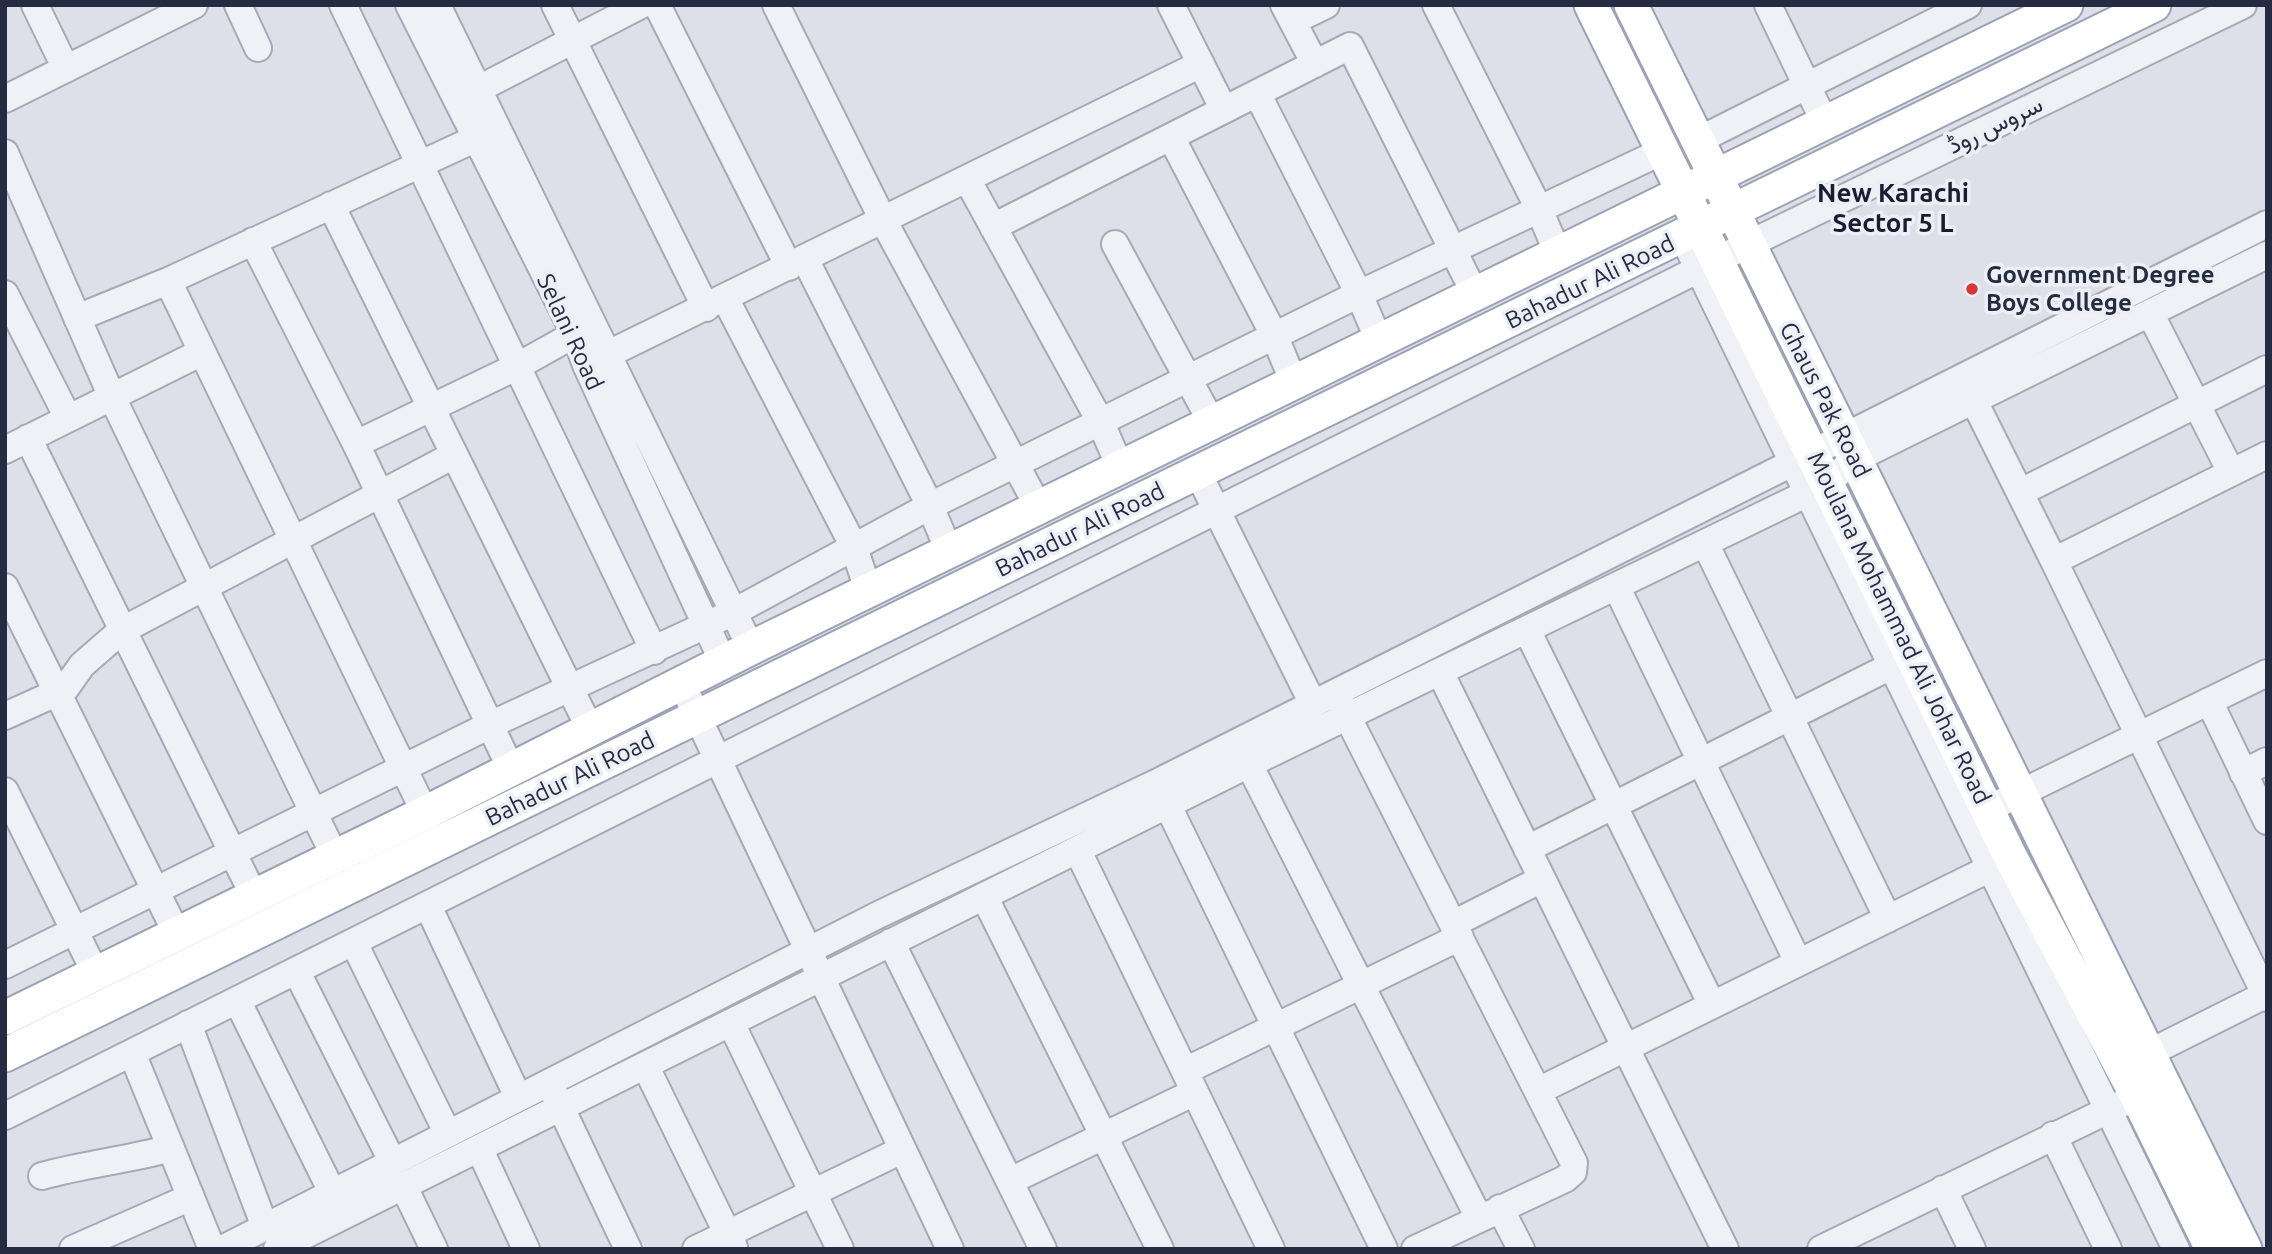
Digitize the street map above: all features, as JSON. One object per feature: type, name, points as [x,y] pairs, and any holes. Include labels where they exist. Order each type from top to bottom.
[{"type":"main road","name":"Moulana Mohammad Ali Johar Road","points":[[1591,5],[1684,193],[1691,233],[1816,488],[1903,660],[1988,810],[2002,863],[2123,1103],[2212,1249]]},
{"type":"main road","name":"Ghaus Pak Road","points":[[1631,5],[1747,246],[2020,793]]},
{"type":"main road","name":"Bahadur Ali Road","points":[[5,1017],[425,813],[868,590],[2066,5]]},
{"type":"main road","name":"Bahadur Ali Road","points":[[12,1052],[2154,5]]},
{"type":"main road","name":"Moulana Mohammad Ali Johar Road","points":[[2020,793],[2245,1249]]},
{"type":"street","points":[[35,5],[66,69]]},
{"type":"street","points":[[5,99],[66,69],[146,16],[194,5]]},
{"type":"street","points":[[238,5],[258,48]]},
{"type":"street","points":[[343,5],[654,651]]},
{"type":"street","name":"Selani Road","points":[[409,5],[468,94],[477,138],[575,334],[597,360],[707,624],[737,655]]},
{"type":"street","name":"Selani Road","points":[[437,5],[468,94],[597,360],[732,613],[737,655]]},
{"type":"street","points":[[555,5],[715,303],[855,547],[868,590]]},
{"type":"street","points":[[468,94],[641,5]]},
{"type":"street","points":[[657,5],[930,506],[948,551]]},
{"type":"street","points":[[1171,5],[1224,110]]},
{"type":"street","points":[[1315,64],[1288,13],[1326,5]]},
{"type":"street","points":[[1436,5],[1539,209],[1558,254]]},
{"type":"street","points":[[1768,5],[1825,123]]},
{"type":"street","points":[[1697,141],[1968,5]]},
{"type":"street","name":"سروس روڈ","points":[[5,1116],[1707,265],[2243,5]]},
{"type":"street","points":[[778,6],[883,220],[1039,508]]},
{"type":"street","points":[[993,227],[1350,46],[1475,294]]},
{"type":"street","points":[[597,360],[1201,64]]},
{"type":"street","points":[[1257,93],[1359,294],[1379,341]]},
{"type":"street","points":[[1171,137],[1275,337],[1294,383]]},
{"type":"street","points":[[77,318],[168,281],[477,138]]},
{"type":"street","points":[[5,965],[73,929],[490,725],[732,613],[930,506],[1015,467],[1359,294],[1663,151]]},
{"type":"street","points":[[8,164],[112,397],[206,586],[335,857]]},
{"type":"street","points":[[967,179],[1101,423],[1120,467]]},
{"type":"street","points":[[331,205],[590,729]]},
{"type":"street","points":[[222,1249],[271,1238],[328,1238],[404,1187],[1249,764],[1332,704],[1440,672],[1816,488],[1849,447],[2102,306],[2267,224]]},
{"type":"street","points":[[253,241],[356,444],[511,769]]},
{"type":"street","points":[[1115,244],[1191,379],[1212,423]]},
{"type":"street","points":[[271,1238],[332,1194],[447,1132],[807,951],[1332,704],[1802,458],[1849,447],[1973,399],[2267,255]]},
{"type":"street","points":[[168,281],[200,353],[425,813]]},
{"type":"street","points":[[5,295],[68,418]]},
{"type":"street","points":[[2102,306],[2115,330]]},
{"type":"street","points":[[2150,313],[2231,472]]},
{"type":"street","points":[[356,444],[516,367],[575,334]]},
{"type":"street","points":[[200,353],[17,444],[121,631],[254,896]]},
{"type":"street","points":[[2021,492],[2267,369]]},
{"type":"street","points":[[1973,399],[2021,492],[2266,996],[2149,1053]]},
{"type":"street","points":[[5,716],[59,693],[71,683],[82,665],[121,631],[454,455]]},
{"type":"street","points":[[2054,561],[2267,455]]},
{"type":"street","points":[[1198,472],[1218,511],[1332,704],[1456,931],[1574,1163],[1573,1172],[1566,1179],[1415,1249]]},
{"type":"street","points":[[1705,543],[1888,919]]},
{"type":"street","points":[[5,587],[177,934]]},
{"type":"street","points":[[1617,587],[1798,962]]},
{"type":"street","points":[[1527,630],[1712,1005]]},
{"type":"street","points":[[1527,849],[1615,808],[1903,660],[2002,863],[1538,1091]]},
{"type":"street","points":[[1440,672],[1725,1249]]},
{"type":"street","points":[[1988,810],[2267,673]]},
{"type":"street","points":[[681,682],[950,1249]]},
{"type":"street","points":[[2209,701],[2255,767],[2267,821]]},
{"type":"street","points":[[1249,764],[1362,985],[1489,1213],[1521,1249]]},
{"type":"street","points":[[5,791],[96,974]]},
{"type":"street","points":[[1168,806],[1384,1249]]},
{"type":"street","points":[[1078,851],[1271,1249]]},
{"type":"street","points":[[1010,1181],[1105,1135],[1276,1027],[1362,985],[1542,879]]},
{"type":"street","points":[[984,896],[1160,1249]]},
{"type":"street","points":[[428,906],[518,1097]]},
{"type":"street","points":[[891,942],[1043,1249]]},
{"type":"street","points":[[354,943],[447,1132]]},
{"type":"street","points":[[297,972],[392,1161]]},
{"type":"street","points":[[237,1000],[332,1194]]},
{"type":"street","points":[[5,1017],[12,1052]]},
{"type":"street","points":[[731,1023],[840,1249]]},
{"type":"street","points":[[188,1024],[271,1238]]},
{"type":"street","points":[[132,1052],[212,1249]]},
{"type":"street","points":[[646,1067],[731,1241]]},
{"type":"street","points":[[548,1081],[628,1249]]},
{"type":"street","points":[[1821,1249],[1857,1241],[1943,1189],[2123,1103],[2176,1249]]},
{"type":"street","points":[[2053,1135],[2108,1249]]},
{"type":"street","points":[[42,1175],[82,1165],[130,1160],[171,1148]]},
{"type":"street","points":[[480,1150],[526,1249]]},
{"type":"street","points":[[696,1249],[731,1241],[813,1193],[902,1150]]},
{"type":"street","points":[[404,1187],[434,1249]]},
{"type":"street","points":[[1943,1189],[1972,1249]]},
{"type":"street","points":[[73,1249],[191,1197]]},
{"type":"place","name":"Government Degree Boys College","points":[[1972,289]]},
{"type":"district","name":"New Karachi Sector 5 L","points":[[1893,208]]}]
